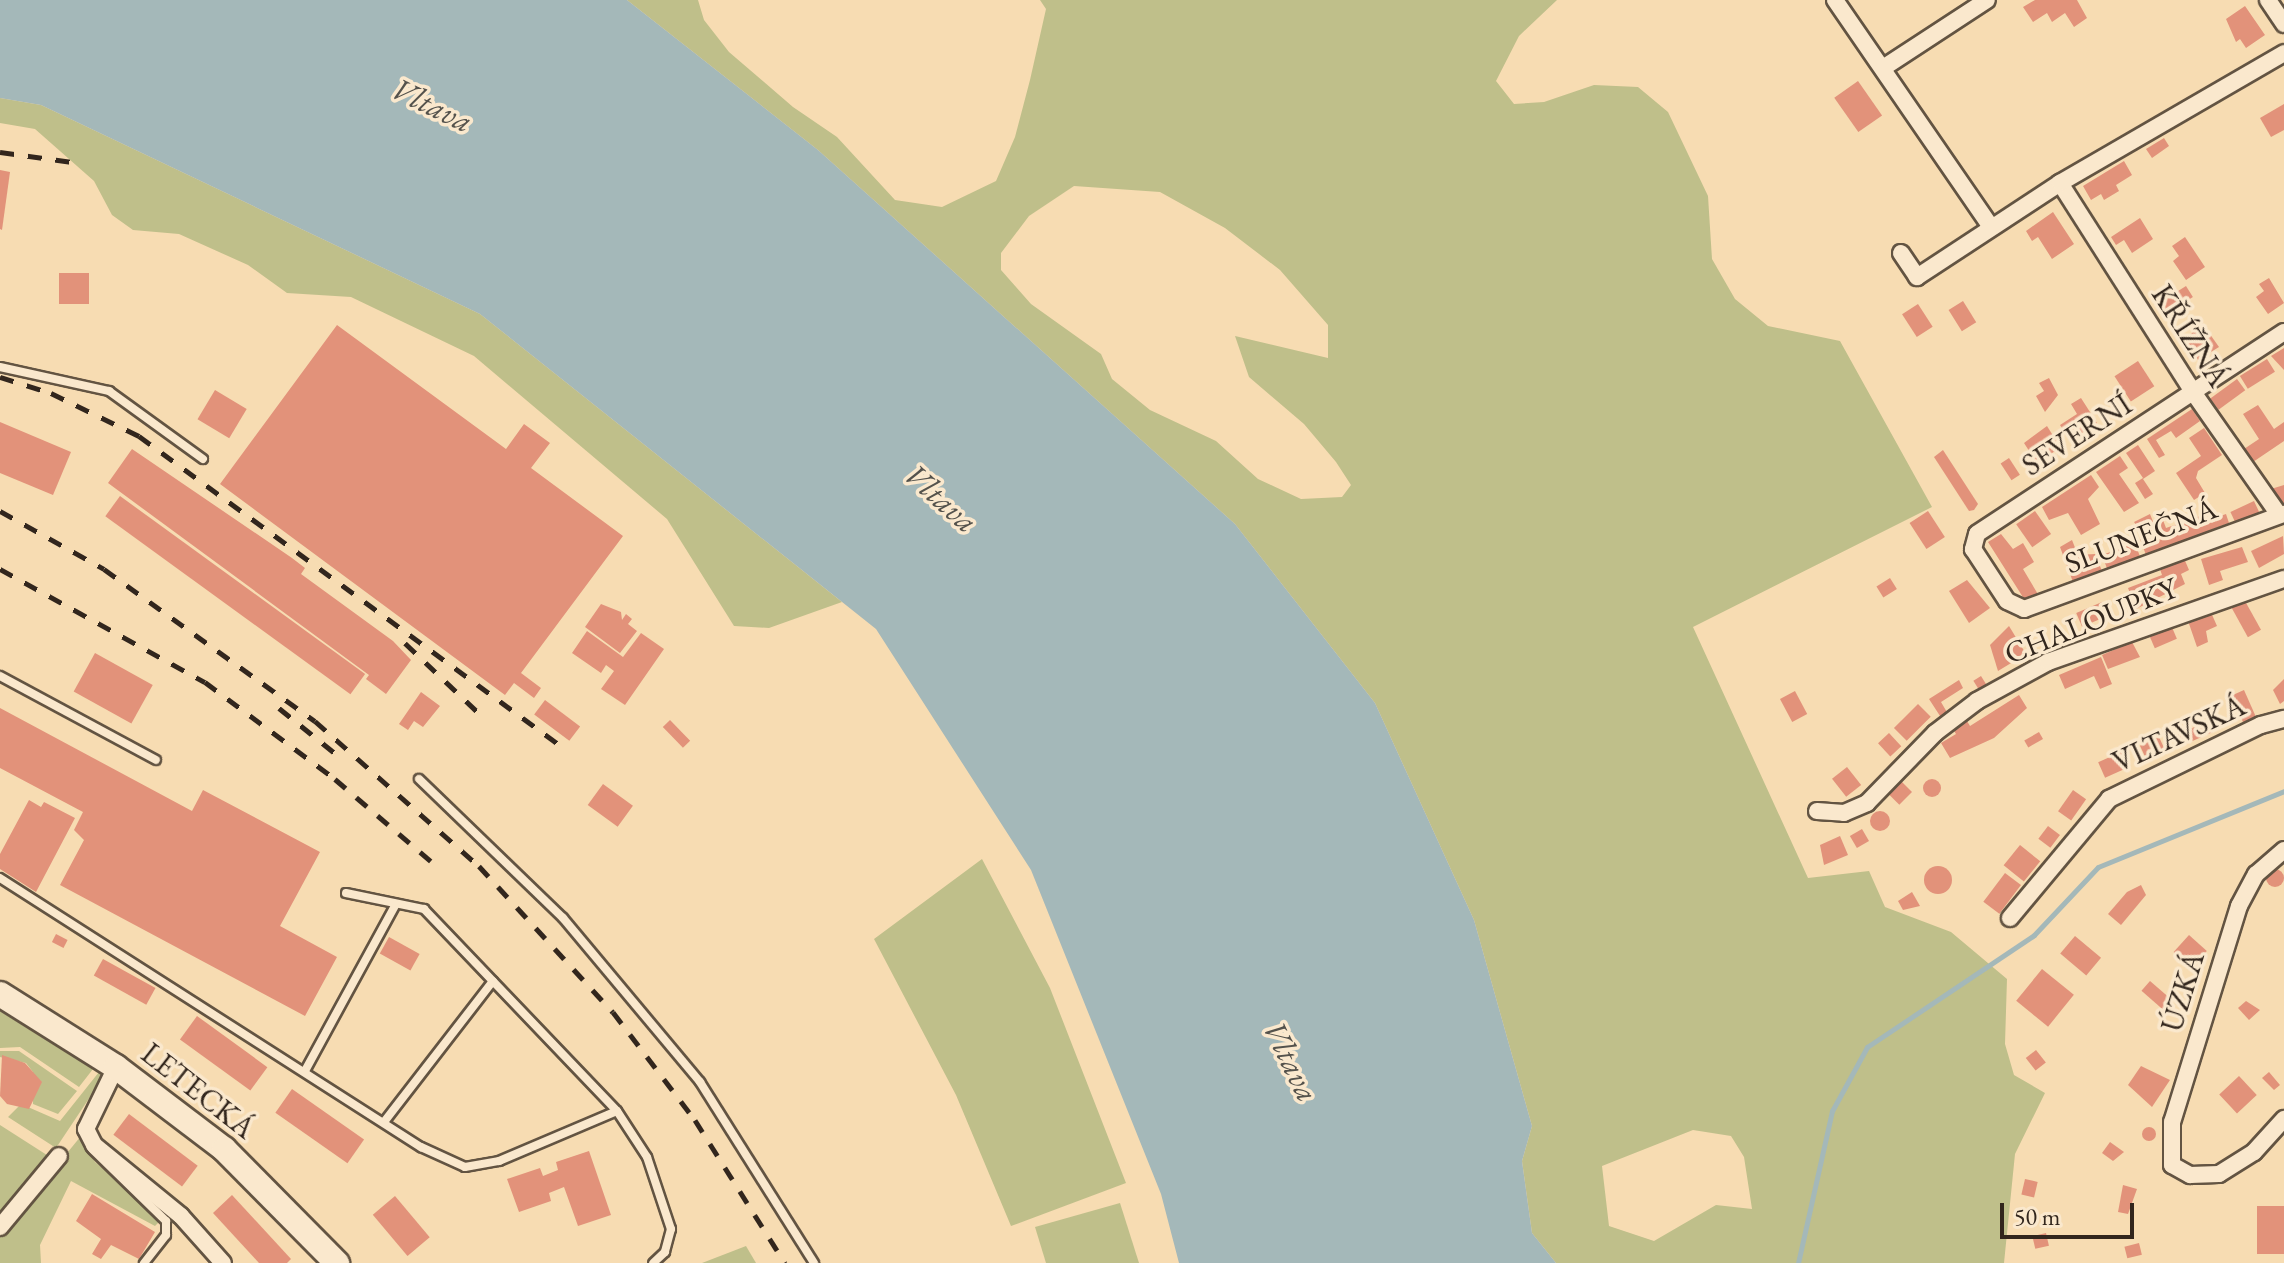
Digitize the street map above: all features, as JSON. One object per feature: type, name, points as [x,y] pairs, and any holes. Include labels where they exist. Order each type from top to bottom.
[{"type":"street","points":[[1835,0],[1991,227]]},
{"type":"street","points":[[1883,68],[1987,0]]},
{"type":"street","points":[[2268,0],[2284,24]]},
{"type":"street","points":[[1901,253],[1917,277],[2060,183],[2284,53]]},
{"type":"street","name":"KŘÍŽNÁ","points":[[2060,183],[2193,392],[2281,514]]},
{"type":"street","name":"SEVERNÍ","points":[[2018,608],[2007,601],[1973,549],[1977,534],[2284,332]]},
{"type":"street","name":"SLUNEČNÁ","points":[[2018,608],[2034,607],[2281,514]]},
{"type":"street","name":"CHALOUPKY","points":[[1817,811],[1844,813],[1867,803],[1935,733],[1977,701],[2048,662],[2284,579]]},
{"type":"street","name":"VLTAVSKÁ","points":[[2010,918],[2109,799],[2261,725],[2284,719]]},
{"type":"street","name":"ÚZKÁ","points":[[2284,850],[2256,874],[2239,906],[2172,1122],[2172,1165],[2190,1175],[2219,1174],[2254,1152],[2284,1119]]},
{"type":"street","name":"LETECKÁ","points":[[0,994],[116,1067],[224,1149],[337,1263]]},
{"type":"street","points":[[116,1067],[86,1129],[94,1145],[181,1216],[223,1263]]},
{"type":"street","points":[[0,1227],[59,1156]]},
{"type":"lane","points":[[0,367],[109,391],[203,459]]},
{"type":"lane","points":[[0,676],[156,760]]},
{"type":"lane","points":[[419,779],[563,918],[700,1082],[814,1263]]},
{"type":"lane","points":[[0,878],[306,1069],[421,1147],[465,1167],[499,1161],[617,1111]]},
{"type":"lane","points":[[346,893],[424,909],[617,1111],[647,1157],[671,1229],[665,1252],[653,1263]]},
{"type":"lane","points":[[306,1069],[396,904]]},
{"type":"lane","points":[[384,1122],[493,981]]},
{"type":"lane","points":[[94,1145],[97,1159],[166,1221],[166,1235],[144,1263]]},
{"type":"green space","points":[[627,0],[698,0],[704,20],[729,52],[793,107],[837,137],[895,200],[942,207],[996,181],[1015,137],[1030,80],[1046,9],[1040,0],[1557,0],[1519,36],[1496,81],[1514,104],[1544,102],[1594,85],[1638,87],[1668,112],[1708,196],[1712,259],[1735,299],[1768,326],[1840,341],[1932,507],[1693,627],[1808,878],[1869,871],[1885,907],[1951,932],[2007,979],[2005,1044],[2014,1075],[2045,1093],[2015,1154],[2004,1263],[1556,1263],[1532,1233],[1522,1161],[1532,1126],[1474,920],[1375,703],[1235,524],[818,150]],"holes":[[[1074,186],[1160,192],[1225,228],[1280,270],[1328,325],[1328,358],[1235,336],[1249,377],[1304,424],[1336,462],[1351,485],[1342,497],[1301,499],[1258,479],[1216,441],[1150,410],[1112,379],[1101,354],[1031,304],[1001,270],[1001,253],[1029,216]],[[1693,1130],[1731,1136],[1744,1157],[1752,1209],[1716,1205],[1654,1241],[1609,1226],[1602,1166]]]},
{"type":"green space","points":[[0,98],[41,105],[480,314],[842,602],[769,628],[734,626],[667,519],[474,356],[351,297],[287,293],[248,265],[179,234],[133,230],[112,215],[94,181],[35,129],[0,123]]},
{"type":"green space","points":[[982,859],[1050,988],[1126,1183],[1011,1226],[956,1095],[874,939]]},
{"type":"green space","points":[[0,1011],[93,1069],[79,1087],[20,1047],[0,1048]]},
{"type":"green space","points":[[0,1051],[19,1051],[77,1091],[58,1114],[33,1104],[33,1072],[26,1063],[0,1057]]},
{"type":"green space","points":[[99,1072],[104,1076],[56,1148],[8,1117],[21,1104],[60,1121]]},
{"type":"green space","points":[[0,1125],[50,1157],[0,1216]]},
{"type":"green space","points":[[81,1136],[95,1162],[157,1213],[159,1222],[155,1226],[71,1181],[40,1245],[41,1263],[0,1263],[0,1235]]},
{"type":"green space","points":[[1120,1203],[1139,1263],[1046,1263],[1035,1227]]},
{"type":"green space","points":[[746,1246],[756,1263],[702,1263]]},
{"type":"water","name":"Vltava","points":[[0,0],[627,0],[818,150],[1235,524],[1375,703],[1474,920],[1532,1126],[1522,1161],[1532,1233],[1556,1263],[1179,1263],[1161,1194],[1031,870],[876,629],[480,314],[41,105],[0,98]]},
{"type":"building","points":[[2035,0],[2077,0],[2087,18],[2074,27],[2065,13],[2052,22],[2047,13],[2033,22],[2023,7]]},
{"type":"building","points":[[2245,6],[2265,35],[2246,48],[2240,39],[2236,42],[2226,19]]},
{"type":"building","points":[[1858,81],[1882,115],[1858,132],[1834,98]]},
{"type":"building","points":[[2284,104],[2284,130],[2271,137],[2260,118]]},
{"type":"building","points":[[2164,138],[2169,146],[2152,158],[2146,149]]},
{"type":"building","points":[[2124,161],[2132,175],[2116,185],[2119,191],[2104,200],[2101,194],[2091,200],[2083,186]]},
{"type":"building","points":[[0,170],[10,172],[2,230],[0,229]]},
{"type":"building","points":[[2053,212],[2074,244],[2052,259],[2038,237],[2032,241],[2026,231]]},
{"type":"building","points":[[2140,218],[2153,239],[2132,253],[2124,240],[2116,245],[2111,237]]},
{"type":"building","points":[[2185,237],[2205,267],[2186,280],[2173,261],[2179,256],[2172,246]]},
{"type":"building","points":[[59,273],[89,273],[89,304],[59,304]]},
{"type":"building","points":[[2269,278],[2284,303],[2268,314],[2256,297],[2264,291],[2259,284]]},
{"type":"building","points":[[2186,286],[2193,297],[2167,313],[2161,302]]},
{"type":"building","points":[[1963,301],[1976,322],[1962,331],[1949,310]]},
{"type":"building","points":[[1918,304],[1933,327],[1917,337],[1902,314]]},
{"type":"building","points":[[2202,323],[2219,347],[2198,360],[2185,340]]},
{"type":"building","points":[[337,325],[506,449],[524,424],[550,443],[531,468],[623,536],[521,673],[541,688],[534,698],[514,683],[505,695],[220,484]]},
{"type":"building","points":[[2284,348],[2284,370],[2271,356]]},
{"type":"building","points":[[2267,359],[2275,372],[2248,389],[2240,376]]},
{"type":"building","points":[[2138,361],[2154,386],[2131,401],[2115,376]]},
{"type":"building","points":[[2049,378],[2058,395],[2045,412],[2036,396],[2044,391],[2039,383]]},
{"type":"building","points":[[2237,379],[2245,390],[2219,410],[2210,398]]},
{"type":"building","points":[[215,390],[247,409],[229,438],[197,419]]},
{"type":"building","points":[[2081,398],[2097,423],[2070,441],[2060,425],[2077,414],[2071,404]]},
{"type":"building","points":[[2258,405],[2274,429],[2284,422],[2284,441],[2253,462],[2244,449],[2259,439],[2243,414]]},
{"type":"building","points":[[2192,409],[2200,421],[2176,438],[2171,431],[2156,440],[2165,455],[2159,458],[2147,439]]},
{"type":"building","points":[[0,422],[71,452],[53,495],[0,473]]},
{"type":"building","points":[[2047,426],[2057,442],[2052,445],[2055,451],[2037,463],[2024,443]]},
{"type":"building","points":[[2204,428],[2222,455],[2198,471],[2196,478],[2205,493],[2194,500],[2176,473],[2201,456],[2189,438]]},
{"type":"building","points":[[2138,445],[2155,471],[2143,479],[2153,494],[2145,499],[2135,483],[2143,478],[2126,453]]},
{"type":"building","points":[[132,449],[292,558],[305,568],[301,574],[393,641],[411,660],[386,694],[366,679],[369,675],[108,483]]},
{"type":"building","points":[[1943,450],[1978,504],[1974,510],[1969,511],[1934,457]]},
{"type":"building","points":[[2120,456],[2128,468],[2119,474],[2139,503],[2124,512],[2096,472]]},
{"type":"building","points":[[2009,458],[2020,475],[2012,480],[2001,463]]},
{"type":"building","points":[[2091,475],[2099,487],[2088,499],[2100,524],[2081,535],[2068,513],[2049,520],[2042,507]]},
{"type":"building","points":[[2284,485],[2284,508],[2271,489]]},
{"type":"building","points":[[120,496],[365,674],[350,694],[105,516]]},
{"type":"building","points":[[2254,501],[2260,514],[2236,525],[2230,512]]},
{"type":"building","points":[[1928,511],[1945,537],[1926,549],[1910,523]]},
{"type":"building","points":[[2035,511],[2051,534],[2032,547],[2016,524]]},
{"type":"building","points":[[2150,514],[2154,524],[2163,520],[2166,528],[2200,516],[2203,522],[2226,514],[2229,523],[2146,555],[2140,539],[2145,537],[2134,522]]},
{"type":"building","points":[[2001,534],[2013,549],[2023,543],[2034,562],[2023,569],[2039,596],[2026,602],[1988,542]]},
{"type":"building","points":[[2283,536],[2284,554],[2259,568],[2251,551]]},
{"type":"building","points":[[2072,540],[2078,555],[2095,554],[2102,571],[2073,582],[2060,547]]},
{"type":"building","points":[[2135,543],[2140,557],[2107,569],[2102,555]]},
{"type":"building","points":[[2242,547],[2248,562],[2220,571],[2223,580],[2209,585],[2201,559]]},
{"type":"building","points":[[2183,556],[2189,570],[2181,574],[2185,584],[2136,609],[2128,588],[2162,575],[2159,566]]},
{"type":"building","points":[[1890,578],[1897,589],[1883,598],[1876,586]]},
{"type":"building","points":[[1967,580],[1990,608],[1969,623],[1949,591]]},
{"type":"building","points":[[2245,601],[2261,630],[2248,637],[2232,608]]},
{"type":"building","points":[[2102,602],[2108,616],[2082,627],[2076,613]]},
{"type":"building","points":[[601,604],[621,612],[622,620],[626,614],[632,619],[628,624],[637,631],[620,653],[585,627]]},
{"type":"building","points":[[2209,608],[2217,626],[2206,631],[2208,642],[2197,647],[2187,618]]},
{"type":"building","points":[[2171,625],[2177,639],[2155,648],[2149,634]]},
{"type":"building","points":[[2009,626],[2026,654],[1998,671],[1990,645]]},
{"type":"building","points":[[587,631],[623,657],[641,633],[664,649],[625,705],[601,689],[614,671],[606,665],[601,673],[572,653]]},
{"type":"building","points":[[2132,642],[2140,657],[2108,669],[2102,655]]},
{"type":"building","points":[[95,653],[153,685],[131,723],[74,691]]},
{"type":"building","points":[[2101,657],[2112,684],[2100,689],[2094,676],[2065,689],[2059,675]]},
{"type":"building","points":[[1981,676],[1989,689],[1981,693],[1973,681]]},
{"type":"building","points":[[2284,679],[2284,701],[2280,704],[2273,690]]},
{"type":"building","points":[[1959,680],[1963,688],[1941,702],[1948,714],[1942,719],[1929,699]]},
{"type":"building","points":[[2244,690],[2256,717],[2243,723],[2231,696]]},
{"type":"building","points":[[1795,691],[1807,714],[1792,722],[1780,699]]},
{"type":"building","points":[[421,692],[440,706],[423,727],[414,721],[408,730],[399,724]]},
{"type":"building","points":[[2019,695],[2027,708],[1994,738],[1950,758],[1941,743],[1956,734],[1953,729],[1967,721],[1970,726]]},
{"type":"building","points":[[545,700],[580,726],[569,741],[534,714]]},
{"type":"building","points":[[1918,704],[1931,717],[1907,741],[1894,728]]},
{"type":"building","points":[[0,708],[192,811],[203,790],[320,852],[280,926],[337,957],[305,1016],[60,885],[84,840],[74,830],[83,812],[0,768]]},
{"type":"building","points":[[670,720],[690,741],[683,748],[663,727]]},
{"type":"building","points":[[2208,721],[2213,732],[2180,747],[2175,736]]},
{"type":"building","points":[[2039,732],[2043,739],[2028,747],[2024,740]]},
{"type":"building","points":[[1889,733],[1901,746],[1890,756],[1878,743]]},
{"type":"building","points":[[2159,737],[2166,752],[2147,761],[2140,746]]},
{"type":"building","points":[[2121,752],[2128,768],[2105,778],[2098,762]]},
{"type":"building","points":[[1847,767],[1861,785],[1846,797],[1832,779]]},
{"type":"building","points":[[1928,779],[1936,779],[1941,788],[1939,795],[1928,797],[1923,792],[1923,784]]},
{"type":"building","points":[[1900,780],[1912,792],[1899,805],[1887,793]]},
{"type":"building","points":[[603,784],[633,806],[618,827],[588,805]]},
{"type":"building","points":[[2073,790],[2086,799],[2071,820],[2058,811]]},
{"type":"building","points":[[29,800],[41,807],[44,802],[75,818],[36,892],[0,869],[0,854]]},
{"type":"building","points":[[1880,811],[1887,814],[1890,821],[1887,828],[1880,831],[1873,828],[1870,821],[1873,814]]},
{"type":"building","points":[[2048,826],[2060,835],[2050,848],[2038,839]]},
{"type":"building","points":[[1862,829],[1869,841],[1857,848],[1850,836]]},
{"type":"building","points":[[1840,836],[1848,855],[1824,865],[1820,845]]},
{"type":"building","points":[[2020,845],[2040,861],[2024,882],[2004,865]]},
{"type":"building","points":[[1938,866],[1948,870],[1952,880],[1948,890],[1938,894],[1928,890],[1924,880],[1928,870]]},
{"type":"building","points":[[2275,869],[2284,878],[2275,887],[2266,878]]},
{"type":"building","points":[[2005,873],[2021,885],[1999,914],[1983,902]]},
{"type":"building","points":[[2141,885],[2146,895],[2121,925],[2108,914],[2127,892]]},
{"type":"building","points":[[1912,892],[1920,906],[1903,910],[1898,901]]},
{"type":"building","points":[[56,934],[68,940],[63,948],[52,942]]},
{"type":"building","points":[[2189,935],[2207,951],[2191,968],[2174,952]]},
{"type":"building","points":[[2075,936],[2101,958],[2086,975],[2060,954]]},
{"type":"building","points":[[389,937],[420,954],[410,971],[380,954]]},
{"type":"building","points":[[103,959],[155,988],[146,1005],[94,976]]},
{"type":"building","points":[[2042,969],[2074,995],[2048,1027],[2016,1001]]},
{"type":"building","points":[[2150,981],[2171,999],[2163,1009],[2141,991]]},
{"type":"building","points":[[2246,1001],[2260,1010],[2249,1020],[2238,1008]]},
{"type":"building","points":[[197,1016],[267,1067],[250,1091],[180,1039]]},
{"type":"building","points":[[2036,1050],[2046,1063],[2036,1071],[2026,1058]]},
{"type":"building","points":[[2,1055],[25,1063],[42,1082],[29,1109],[7,1104],[0,1096]]},
{"type":"building","points":[[2141,1066],[2170,1080],[2152,1107],[2128,1085]]},
{"type":"building","points":[[2269,1072],[2280,1085],[2274,1090],[2262,1078]]},
{"type":"building","points":[[2239,1076],[2257,1095],[2237,1113],[2219,1094]]},
{"type":"building","points":[[292,1089],[364,1139],[347,1163],[275,1113]]},
{"type":"building","points":[[129,1114],[198,1166],[182,1187],[113,1135]]},
{"type":"building","points":[[2149,1127],[2156,1134],[2149,1141],[2142,1134]]},
{"type":"building","points":[[2110,1142],[2124,1152],[2113,1161],[2102,1153]]},
{"type":"building","points":[[589,1151],[611,1215],[578,1226],[564,1187],[549,1193],[551,1201],[519,1212],[507,1179],[540,1168],[543,1176],[558,1170],[556,1162]]},
{"type":"building","points":[[2025,1179],[2038,1182],[2034,1198],[2021,1195]]},
{"type":"building","points":[[2123,1185],[2137,1189],[2128,1214],[2118,1212]]},
{"type":"building","points":[[92,1194],[155,1232],[139,1259],[111,1245],[101,1259],[92,1254],[101,1239],[76,1221]]},
{"type":"building","points":[[232,1195],[291,1259],[287,1263],[259,1263],[213,1213]]},
{"type":"building","points":[[395,1196],[430,1237],[407,1256],[373,1215]]},
{"type":"building","points":[[2257,1206],[2284,1206],[2284,1254],[2257,1254]]},
{"type":"building","points":[[2046,1233],[2049,1246],[2035,1249],[2032,1236]]},
{"type":"building","points":[[2139,1243],[2142,1255],[2127,1258],[2124,1247]]},
{"type":"waterway","points":[[1798,1263],[1832,1111],[1867,1047],[2034,935],[2098,867],[2284,791]]},
{"type":"railway","points":[[0,152],[72,162]]},
{"type":"railway","points":[[0,377],[51,393],[139,436],[561,746]]},
{"type":"railway","points":[[0,511],[104,569],[315,721],[479,866],[613,1012],[695,1120],[785,1263]]},
{"type":"railway","points":[[0,569],[205,682],[335,779],[433,863]]},
{"type":"railway","points":[[405,643],[483,717]]},
{"type":"railway","points":[[279,708],[341,758]]}]
